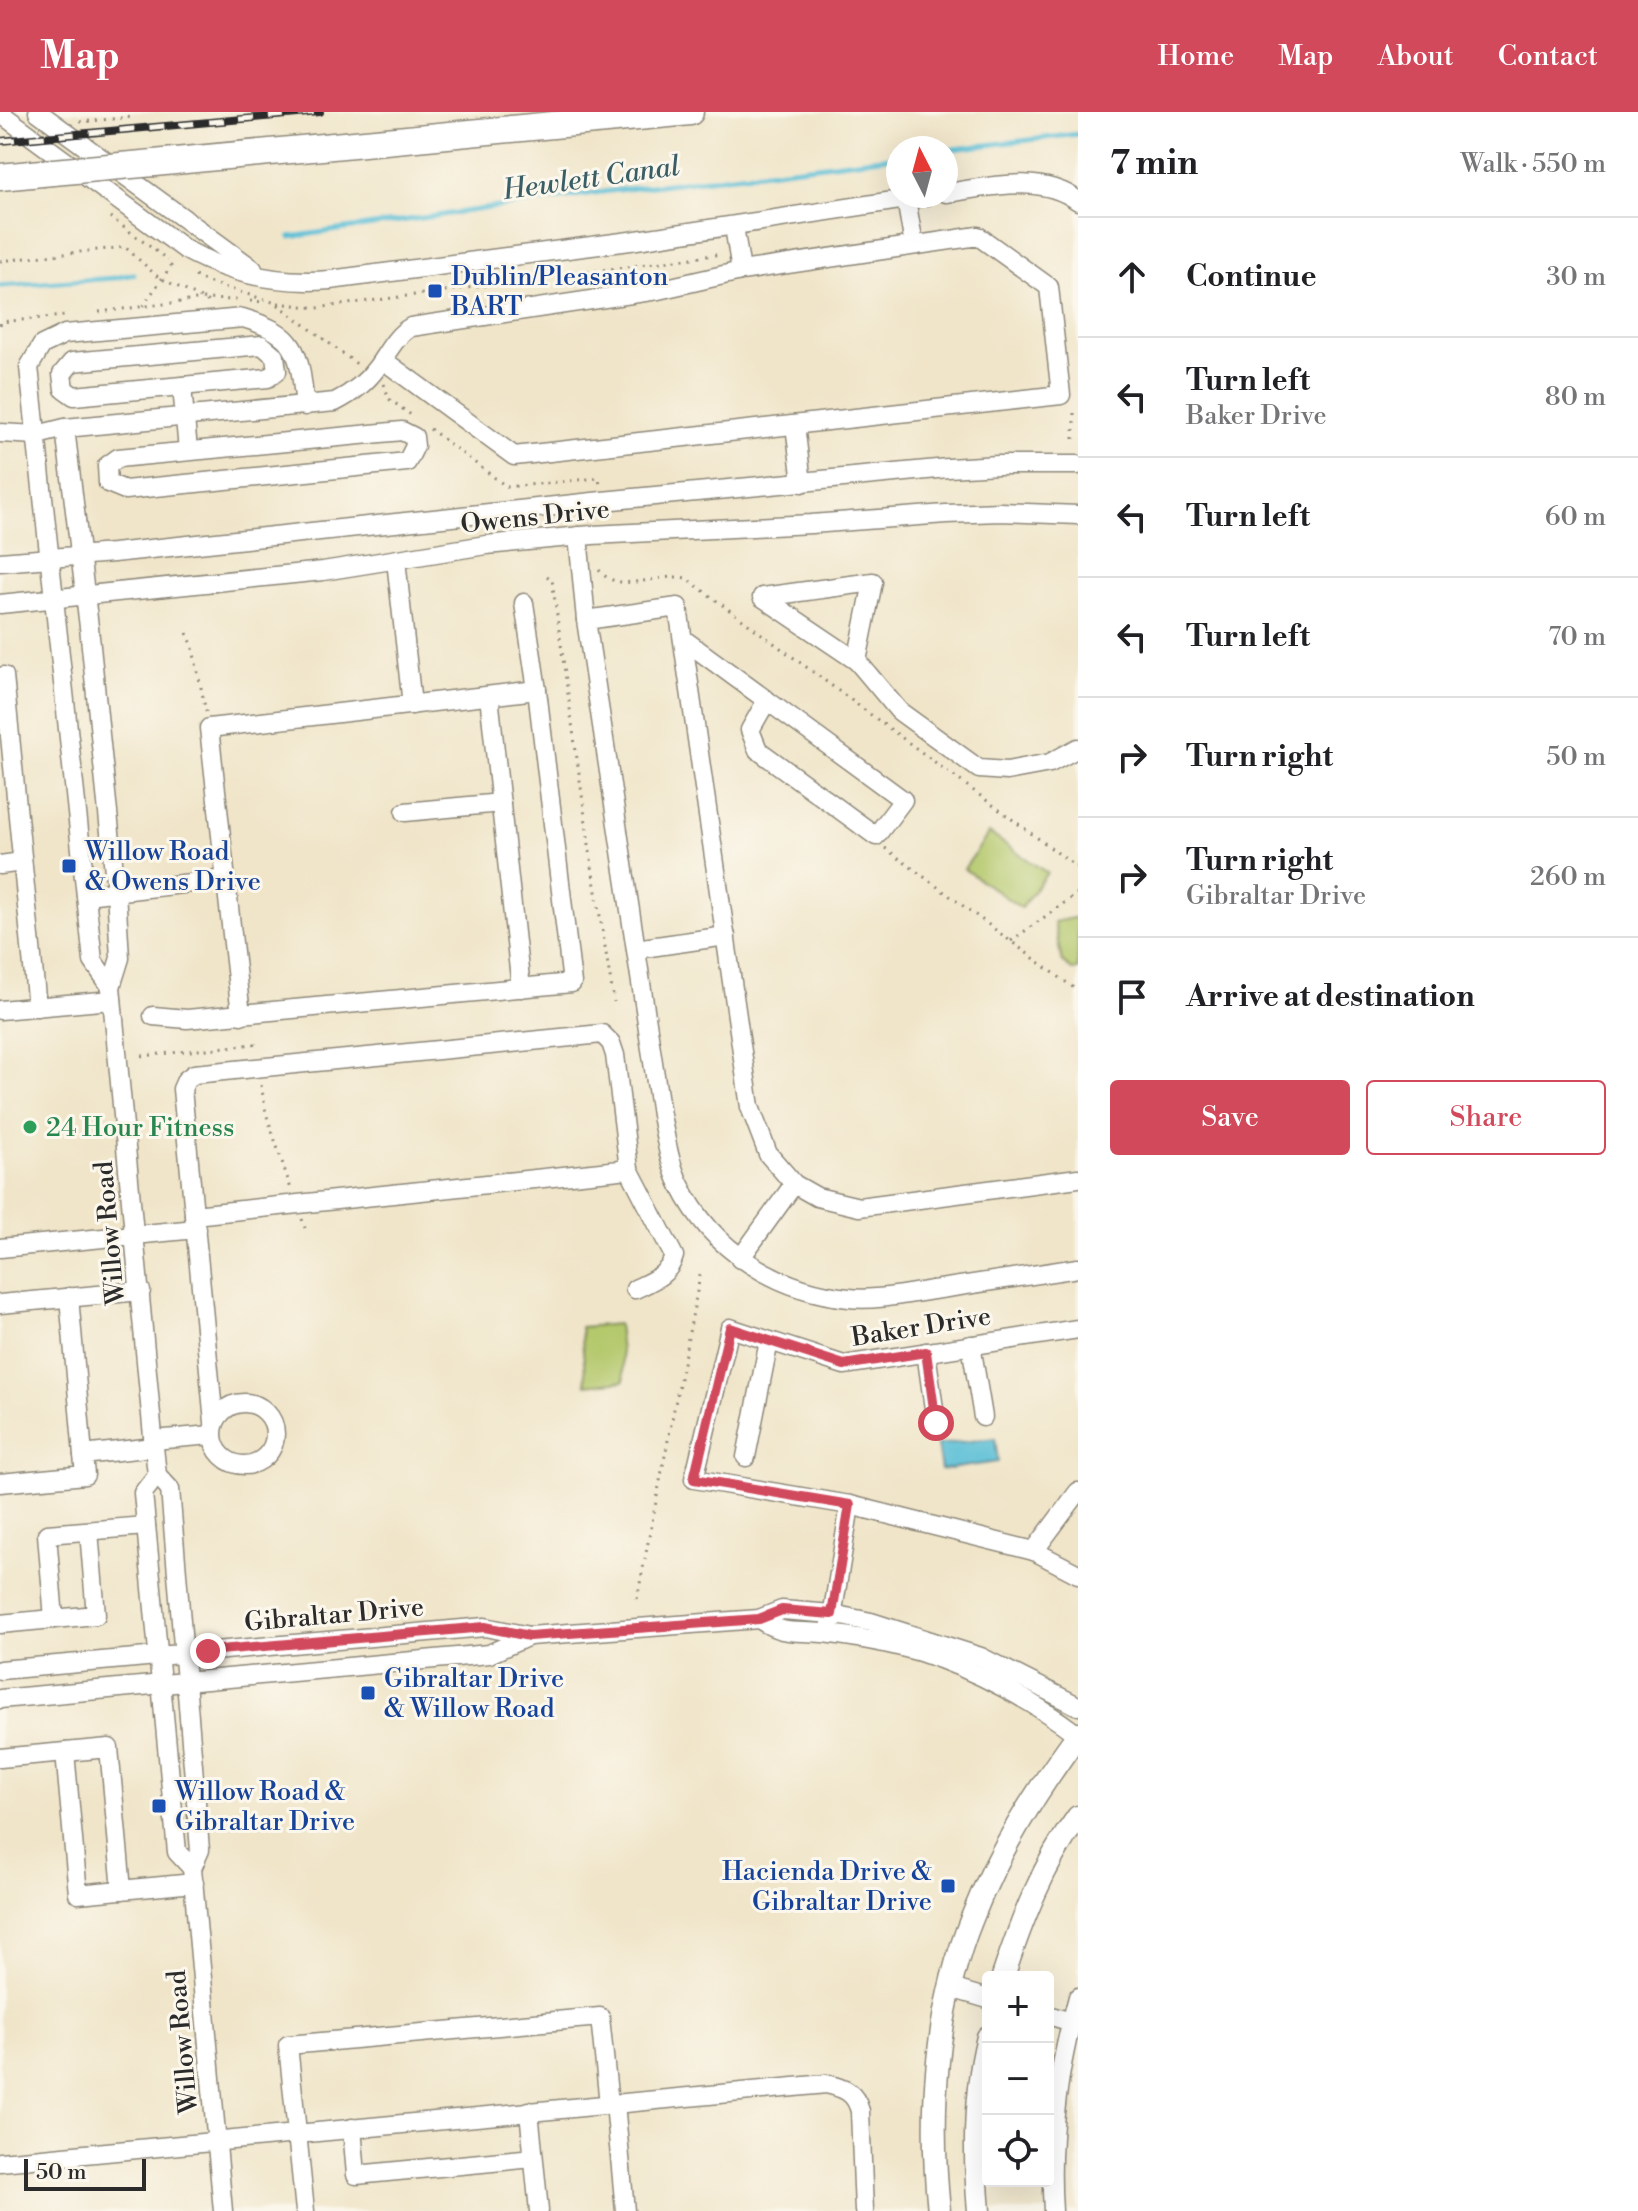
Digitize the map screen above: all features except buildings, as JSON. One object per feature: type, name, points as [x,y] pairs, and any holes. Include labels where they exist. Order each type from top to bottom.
[{"type":"highway","points":[[0,177],[690,112]]},
{"type":"main road","points":[[939,2211],[935,2174],[935,2103],[940,2041],[971,1919],[1018,1822],[1078,1735]]},
{"type":"main road","points":[[1005,1971],[1019,1928],[1045,1872],[1078,1817]]},
{"type":"main road","points":[[979,2211],[976,2182],[978,2110],[987,2043]]},
{"type":"street","points":[[38,112],[266,277]]},
{"type":"street","points":[[0,113],[186,250],[209,262],[266,277],[307,282],[734,226],[886,202]]},
{"type":"street","points":[[958,192],[1043,185],[1078,201]]},
{"type":"street","points":[[908,208],[914,245]]},
{"type":"street","points":[[734,226],[741,271]]},
{"type":"street","points":[[0,433],[37,435],[65,428],[335,402],[357,389],[383,360],[398,337],[411,327],[658,290],[741,271],[978,236],[1049,287],[1061,395],[514,456],[383,360]]},
{"type":"street","points":[[243,318],[263,324],[290,342],[300,360],[305,406]]},
{"type":"street","name":"Willow Road","points":[[112,993],[93,961],[29,367],[42,345],[65,334],[243,318]]},
{"type":"street","points":[[210,321],[212,349]]},
{"type":"street","points":[[262,345],[275,356],[277,371],[268,378],[182,387],[74,396],[64,389],[62,374],[72,362],[212,349],[262,345]]},
{"type":"street","points":[[182,387],[188,450]]},
{"type":"street","points":[[795,425],[802,483]]},
{"type":"street","name":"Willow Road","points":[[65,428],[86,594],[116,891],[120,958],[112,993],[157,1475],[170,1489],[200,1850],[193,1876],[223,2211]]},
{"type":"street","points":[[402,431],[414,437],[415,446],[407,462],[125,490],[108,483],[107,466],[118,458],[188,450],[402,431]]},
{"type":"street","name":"Owens Drive","points":[[0,562],[960,467],[1078,465]]},
{"type":"street","name":"Owens Drive","points":[[0,604],[323,571],[486,545],[578,536],[811,524],[889,516],[1000,512],[1078,515]]},
{"type":"street","points":[[578,536],[586,620],[670,1159],[694,1210],[740,1259],[800,1289],[851,1298],[902,1295],[1078,1268]]},
{"type":"street","points":[[396,560],[412,705]]},
{"type":"street","points":[[857,661],[873,582],[762,597],[857,661],[899,711],[979,769],[1007,771],[1050,763],[1078,748]]},
{"type":"street","points":[[153,1016],[187,1019],[241,1015],[572,983],[524,603]]},
{"type":"street","points":[[586,620],[678,607],[750,1107],[768,1154],[794,1184],[817,1197],[859,1207],[1078,1178]]},
{"type":"street","points":[[683,639],[767,700],[903,800],[876,836],[758,750],[750,730],[767,700]]},
{"type":"street","points":[[0,677],[4,676],[37,1007]]},
{"type":"street","points":[[241,1015],[209,728],[537,690]]},
{"type":"street","points":[[489,696],[521,988]]},
{"type":"street","points":[[405,812],[501,803]]},
{"type":"street","points":[[0,865],[22,862]]},
{"type":"street","points":[[86,895],[226,879]]},
{"type":"street","points":[[636,949],[726,936]]},
{"type":"street","points":[[0,1010],[37,1007],[112,993]]},
{"type":"street","points":[[83,1455],[154,1444],[213,1428],[182,1089],[186,1080],[194,1074],[602,1034],[611,1043],[615,1055],[629,1169],[674,1256],[660,1276],[635,1289]]},
{"type":"street","points":[[0,1248],[136,1235],[296,1204],[629,1169]]},
{"type":"street","points":[[740,1259],[794,1184]]},
{"type":"street","points":[[0,1304],[141,1291]]},
{"type":"street","points":[[0,1483],[85,1475],[69,1297]]},
{"type":"street","name":"Baker Drive","points":[[850,1505],[694,1479],[730,1328],[844,1365],[1078,1329]]},
{"type":"street","points":[[746,1457],[769,1341]]},
{"type":"street","points":[[971,1345],[983,1417]]},
{"type":"street","points":[[926,1352],[936,1423]]},
{"type":"street","name":"Willow Road","points":[[157,1475],[143,1493],[177,1852],[193,1876]]},
{"type":"street","points":[[1034,1551],[1078,1492]]},
{"type":"street","points":[[829,1634],[850,1505],[1034,1551],[1078,1574]]},
{"type":"street","points":[[54,1619],[47,1534],[146,1526]]},
{"type":"street","points":[[0,1624],[96,1615],[89,1531]]},
{"type":"street","name":"Gibraltar Drive","points":[[0,1670],[485,1627],[529,1636],[759,1619],[782,1610],[832,1614],[930,1639],[981,1657],[1078,1706]]},
{"type":"street","name":"Gibraltar Drive","points":[[759,1619],[775,1630],[829,1634],[920,1652],[972,1673],[1047,1712],[1078,1735]]},
{"type":"street","name":"Gibraltar Drive","points":[[0,1699],[489,1654],[529,1636]]},
{"type":"street","points":[[0,1758],[109,1748],[122,1890]]},
{"type":"street","points":[[65,1752],[78,1894],[122,1890],[193,1876]]},
{"type":"street","points":[[951,1988],[982,1997]]},
{"type":"street","points":[[1053,2211],[1051,2175],[1055,2096],[1078,1997]]},
{"type":"street","points":[[305,2211],[288,2045],[600,2017],[625,2211]]},
{"type":"street","points":[[1054,2017],[1074,2023]]},
{"type":"street","points":[[0,2162],[826,2084],[844,2088],[857,2098],[864,2211]]},
{"type":"street","points":[[529,2111],[539,2211]]},
{"type":"street","points":[[352,2128],[356,2175],[533,2158]]},
{"type":"path","points":[[75,123],[133,117]]},
{"type":"path","points":[[0,261],[125,247],[160,278],[243,318]]},
{"type":"path","points":[[97,312],[204,299],[317,308],[738,251]]},
{"type":"path","points":[[141,308],[173,263]]},
{"type":"path","points":[[0,325],[1,322],[70,315]]},
{"type":"path","points":[[547,576],[552,580],[614,1002]]},
{"type":"path","points":[[604,576],[617,583],[665,577],[686,578],[1078,868]]},
{"type":"path","points":[[187,633],[209,728]]},
{"type":"path","points":[[876,836],[889,852],[1078,991]]},
{"type":"path","points":[[1011,941],[1078,893]]},
{"type":"path","points":[[142,1056],[255,1044],[265,1109],[305,1228]]},
{"type":"path","points":[[637,1599],[701,1271]]},
{"type":"green space","points":[[989,833],[1047,873],[1021,908],[964,869]]},
{"type":"green space","points":[[1078,917],[1078,969],[1072,970],[1062,962],[1054,922]]},
{"type":"green space","points":[[618,1324],[624,1381],[586,1385],[581,1327]]},
{"type":"water","points":[[995,1438],[998,1462],[941,1470],[937,1445]]},
{"type":"waterway","name":"Hewlett Canal","points":[[958,149],[1078,134]]},
{"type":"waterway","name":"Hewlett Canal","points":[[290,237],[594,193],[886,157]]},
{"type":"waterway","name":"Hewlett Canal","points":[[0,286],[134,274]]},
{"type":"railway","points":[[0,141],[320,112]]},
{"type":"place","name":"Dublin/Pleasanton BART","points":[[435,291]]},
{"type":"place","name":"Willow Road & Owens Drive","points":[[69,866]]},
{"type":"place","name":"24 Hour Fitness","points":[[30,1127]]},
{"type":"place","name":"Gibraltar Drive & Willow Road","points":[[368,1693]]},
{"type":"place","name":"Willow Road & Gibraltar Drive","points":[[159,1806]]},
{"type":"place","name":"Hacienda Drive & Gibraltar Drive","points":[[948,1886]]},
{"type":"route","points":[[208,1651],[485,1627],[529,1636],[759,1619],[782,1610],[832,1614],[850,1505],[694,1479],[730,1328],[844,1365],[926,1352],[936,1423]]}]
